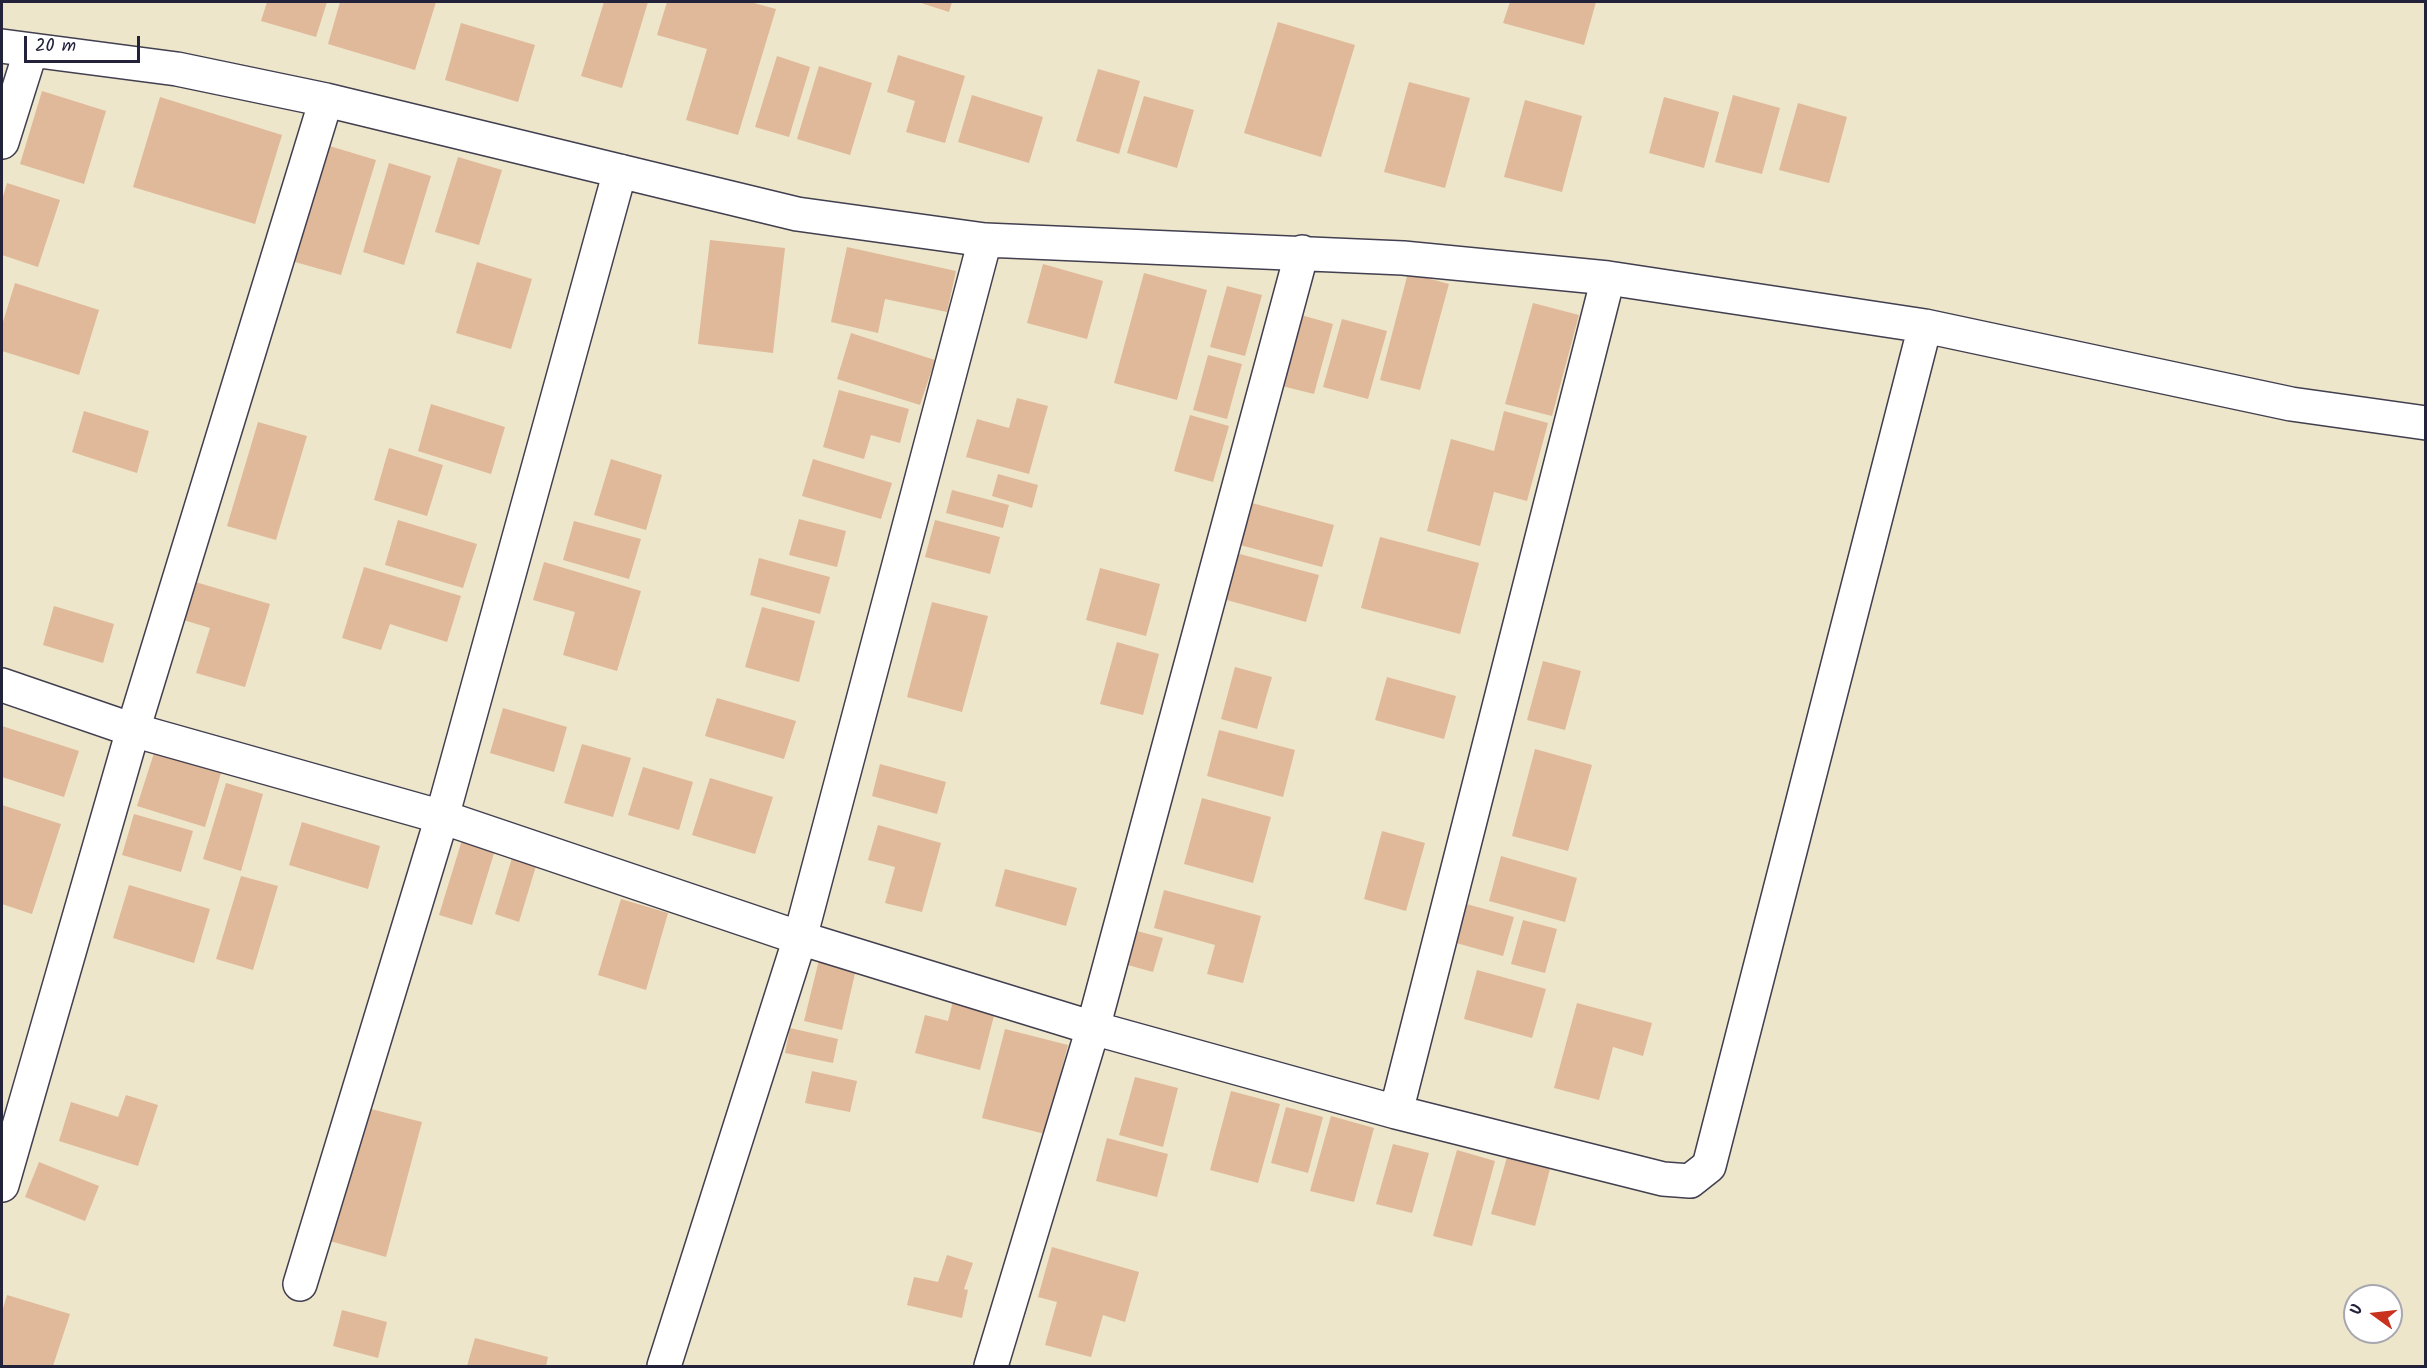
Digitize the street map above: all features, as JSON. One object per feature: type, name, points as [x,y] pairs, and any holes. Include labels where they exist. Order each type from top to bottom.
[{"type":"street","points":[[2,142],[16,48],[177,69],[326,100],[797,214],[985,240],[1403,258],[1608,278],[1925,326],[2291,404],[2426,423]]},
{"type":"street","points":[[2,1185],[133,730],[326,100]]},
{"type":"street","points":[[300,1284],[442,817],[620,171]]},
{"type":"street","points":[[664,1366],[800,938],[985,240]]},
{"type":"street","points":[[991,1366],[1092,1028],[1302,252]]},
{"type":"street","points":[[1396,1112],[1608,278]]},
{"type":"street","points":[[2,685],[133,730],[442,817],[800,938],[1092,1028],[1396,1112],[1663,1179],[1690,1181],[1709,1166],[1925,326]]},
{"type":"building","points":[[267,2],[327,2],[316,37],[261,21]]},
{"type":"building","points":[[340,2],[436,2],[415,70],[328,44]]},
{"type":"building","points":[[604,2],[648,2],[622,88],[581,76]]},
{"type":"building","points":[[667,2],[750,2],[776,9],[738,135],[686,120],[707,49],[657,35]]},
{"type":"building","points":[[918,2],[952,2],[949,12]]},
{"type":"building","points":[[1510,2],[1596,2],[1584,45],[1503,23]]},
{"type":"building","points":[[1278,22],[1355,45],[1321,157],[1244,133]]},
{"type":"building","points":[[461,23],[535,45],[518,102],[445,80]]},
{"type":"building","points":[[898,55],[965,76],[945,143],[906,132],[915,101],[887,92]]},
{"type":"building","points":[[777,56],[810,67],[789,137],[755,127]]},
{"type":"building","points":[[819,66],[872,83],[850,155],[797,139]]},
{"type":"building","points":[[1098,69],[1140,81],[1119,154],[1076,141]]},
{"type":"building","points":[[1409,82],[1470,98],[1445,188],[1384,172]]},
{"type":"building","points":[[42,91],[106,111],[84,184],[20,164]]},
{"type":"building","points":[[972,95],[1043,117],[1029,163],[958,142]]},
{"type":"building","points":[[1733,95],[1780,108],[1762,174],[1715,162]]},
{"type":"building","points":[[1144,96],[1194,110],[1177,168],[1127,153]]},
{"type":"building","points":[[160,97],[282,135],[255,224],[133,187]]},
{"type":"building","points":[[1664,97],[1719,112],[1704,168],[1649,153]]},
{"type":"building","points":[[1525,100],[1582,116],[1562,192],[1504,177]]},
{"type":"building","points":[[1798,103],[1847,117],[1829,183],[1779,170]]},
{"type":"building","points":[[323,144],[376,160],[341,275],[288,260]]},
{"type":"building","points":[[458,157],[502,170],[479,245],[435,232]]},
{"type":"building","points":[[389,163],[431,176],[404,265],[363,252]]},
{"type":"building","points":[[7,183],[60,200],[38,267],[2,255],[2,200]]},
{"type":"building","points":[[710,240],[785,248],[773,353],[698,344]]},
{"type":"building","points":[[847,247],[956,271],[947,312],[885,299],[878,333],[831,322]]},
{"type":"building","points":[[477,262],[532,279],[511,349],[456,333]]},
{"type":"building","points":[[1043,264],[1103,281],[1087,339],[1027,323]]},
{"type":"building","points":[[1144,273],[1207,290],[1177,400],[1114,383]]},
{"type":"building","points":[[1408,273],[1449,284],[1420,390],[1380,380]]},
{"type":"building","points":[[15,283],[99,310],[79,375],[2,351],[2,325]]},
{"type":"building","points":[[1227,286],[1262,295],[1245,356],[1210,347]]},
{"type":"building","points":[[1533,303],[1579,315],[1552,416],[1505,404]]},
{"type":"building","points":[[1301,315],[1333,324],[1314,394],[1282,386]]},
{"type":"building","points":[[1342,319],[1387,331],[1368,399],[1323,387]]},
{"type":"building","points":[[851,333],[935,360],[920,405],[837,379]]},
{"type":"building","points":[[1208,355],[1242,364],[1227,419],[1193,410]]},
{"type":"building","points":[[839,390],[909,409],[900,443],[871,435],[864,459],[823,447]]},
{"type":"building","points":[[1017,398],[1048,406],[1029,474],[966,457],[977,419],[1009,428]]},
{"type":"building","points":[[431,404],[505,427],[491,474],[418,451]]},
{"type":"building","points":[[84,411],[149,431],[137,473],[72,452]]},
{"type":"building","points":[[1504,411],[1548,423],[1527,501],[1494,492],[1480,546],[1427,531],[1451,439],[1494,451]]},
{"type":"building","points":[[1190,415],[1229,426],[1213,482],[1174,471]]},
{"type":"building","points":[[258,422],[307,436],[276,540],[227,526]]},
{"type":"building","points":[[389,448],[443,465],[427,516],[374,500]]},
{"type":"building","points":[[611,459],[662,475],[646,530],[594,515]]},
{"type":"building","points":[[813,459],[892,483],[881,519],[802,496]]},
{"type":"building","points":[[998,474],[1038,485],[1032,508],[992,496]]},
{"type":"building","points":[[952,490],[1009,505],[1003,528],[946,513]]},
{"type":"building","points":[[1252,503],[1334,525],[1322,567],[1240,545]]},
{"type":"building","points":[[799,519],[846,531],[837,567],[789,555]]},
{"type":"building","points":[[398,520],[477,544],[463,588],[385,565]]},
{"type":"building","points":[[935,520],[1000,537],[990,574],[925,557]]},
{"type":"building","points":[[574,521],[641,539],[629,579],[563,560]]},
{"type":"building","points":[[1380,537],[1479,563],[1460,634],[1361,608]]},
{"type":"building","points":[[1236,553],[1319,575],[1306,622],[1223,599]]},
{"type":"building","points":[[759,558],[830,577],[820,614],[750,595]]},
{"type":"building","points":[[544,562],[641,591],[617,671],[563,655],[575,612],[533,600]]},
{"type":"building","points":[[364,567],[461,596],[447,642],[390,624],[381,650],[342,638]]},
{"type":"building","points":[[1100,568],[1160,584],[1146,636],[1086,620]]},
{"type":"building","points":[[192,581],[270,604],[245,687],[196,673],[210,628],[180,619]]},
{"type":"building","points":[[932,602],[988,616],[962,712],[907,697]]},
{"type":"building","points":[[54,606],[114,624],[103,663],[43,645]]},
{"type":"building","points":[[762,607],[815,621],[799,682],[745,667]]},
{"type":"building","points":[[1117,642],[1159,654],[1143,715],[1100,704]]},
{"type":"building","points":[[1543,661],[1581,671],[1565,730],[1527,720]]},
{"type":"building","points":[[1235,667],[1272,677],[1257,729],[1221,719]]},
{"type":"building","points":[[1387,677],[1456,696],[1444,739],[1375,720]]},
{"type":"building","points":[[717,698],[796,721],[784,759],[705,736]]},
{"type":"building","points":[[503,708],[567,727],[554,772],[490,753]]},
{"type":"building","points":[[2,726],[79,751],[64,797],[2,777]]},
{"type":"building","points":[[1219,730],[1295,750],[1283,797],[1207,776]]},
{"type":"building","points":[[582,744],[631,758],[613,817],[564,803]]},
{"type":"building","points":[[1535,749],[1592,765],[1568,851],[1512,836]]},
{"type":"building","points":[[154,753],[221,773],[205,827],[137,806]]},
{"type":"building","points":[[880,764],[946,782],[937,814],[872,796]]},
{"type":"building","points":[[643,767],[693,782],[679,830],[628,815]]},
{"type":"building","points":[[710,778],[773,797],[755,854],[692,835]]},
{"type":"building","points":[[226,783],[263,794],[241,871],[203,859]]},
{"type":"building","points":[[1202,798],[1271,817],[1253,883],[1184,864]]},
{"type":"building","points":[[2,805],[61,824],[32,914],[2,904]]},
{"type":"building","points":[[134,814],[193,831],[181,872],[122,855]]},
{"type":"building","points":[[302,822],[380,846],[368,889],[289,865]]},
{"type":"building","points":[[878,825],[941,843],[922,912],[885,903],[895,867],[868,860]]},
{"type":"building","points":[[1382,831],[1425,843],[1406,911],[1364,899]]},
{"type":"building","points":[[462,840],[495,850],[472,925],[439,915]]},
{"type":"building","points":[[1501,856],[1577,878],[1565,922],[1489,901]]},
{"type":"building","points":[[512,858],[536,866],[519,922],[495,914]]},
{"type":"building","points":[[1005,869],[1077,888],[1066,926],[995,906]]},
{"type":"building","points":[[241,876],[278,886],[253,970],[216,959]]},
{"type":"building","points":[[129,885],[210,909],[194,963],[113,938]]},
{"type":"building","points":[[1164,890],[1261,916],[1243,983],[1207,974],[1215,945],[1154,928]]},
{"type":"building","points":[[621,899],[668,913],[646,990],[598,975]]},
{"type":"building","points":[[1459,902],[1514,917],[1503,956],[1449,941]]},
{"type":"building","points":[[1523,920],[1557,929],[1545,973],[1511,964]]},
{"type":"building","points":[[1126,928],[1163,938],[1153,972],[1117,962]]},
{"type":"building","points":[[819,960],[856,969],[842,1030],[804,1021]]},
{"type":"building","points":[[1477,970],[1546,989],[1532,1038],[1464,1019]]},
{"type":"building","points":[[955,993],[997,1004],[980,1070],[915,1053],[925,1015],[948,1021]]},
{"type":"building","points":[[1577,1003],[1652,1023],[1643,1056],[1613,1047],[1599,1100],[1554,1088]]},
{"type":"building","points":[[790,1028],[838,1039],[833,1063],[785,1053]]},
{"type":"building","points":[[1005,1029],[1068,1045],[1045,1134],[982,1118]]},
{"type":"building","points":[[812,1071],[857,1081],[850,1112],[805,1103]]},
{"type":"building","points":[[1135,1077],[1178,1088],[1163,1147],[1119,1135]]},
{"type":"building","points":[[1231,1091],[1280,1104],[1258,1183],[1210,1170]]},
{"type":"building","points":[[126,1095],[158,1105],[138,1166],[59,1141],[71,1102],[118,1117]]},
{"type":"building","points":[[1286,1107],[1323,1117],[1308,1173],[1271,1163]]},
{"type":"building","points":[[367,1108],[422,1122],[386,1257],[330,1241]]},
{"type":"building","points":[[1331,1116],[1374,1128],[1354,1202],[1310,1191]]},
{"type":"building","points":[[1107,1138],[1168,1154],[1157,1197],[1096,1181]]},
{"type":"building","points":[[1393,1144],[1429,1153],[1412,1213],[1376,1204]]},
{"type":"building","points":[[1457,1150],[1495,1161],[1472,1246],[1433,1236]]},
{"type":"building","points":[[1507,1157],[1550,1169],[1535,1226],[1491,1214]]},
{"type":"building","points":[[39,1162],[99,1186],[85,1221],[25,1197]]},
{"type":"building","points":[[1052,1247],[1139,1272],[1125,1322],[1103,1315],[1091,1357],[1045,1345],[1057,1302],[1038,1297]]},
{"type":"building","points":[[947,1255],[973,1263],[964,1289],[968,1290],[962,1318],[907,1305],[914,1277],[938,1282]]},
{"type":"building","points":[[7,1295],[70,1314],[53,1366],[2,1366],[2,1312]]},
{"type":"building","points":[[342,1310],[387,1322],[378,1358],[333,1346]]},
{"type":"building","points":[[475,1338],[548,1357],[546,1366],[467,1366]]}]
